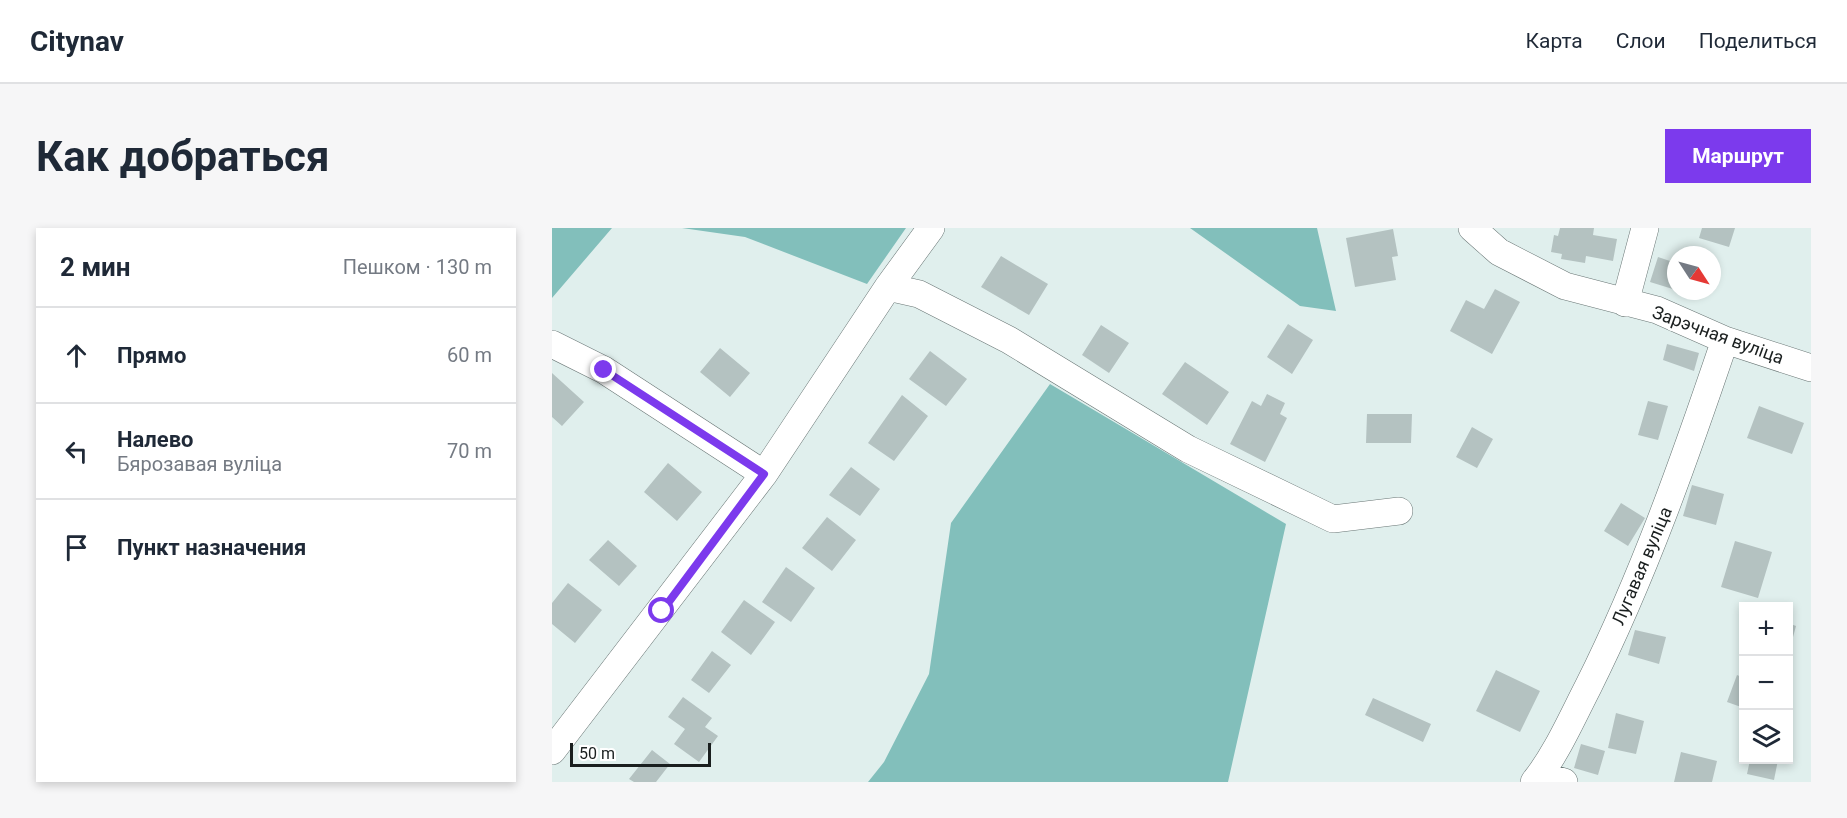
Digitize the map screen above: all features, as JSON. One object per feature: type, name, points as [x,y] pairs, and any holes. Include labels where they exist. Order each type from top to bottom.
[{"type":"street","points":[[552,751],[662,611],[764,474],[888,287],[931,228]]},
{"type":"street","name":"Зарэчная вуліца","points":[[1472,228],[1499,252],[1565,286],[1657,310],[1725,340],[1811,368]]},
{"type":"street","points":[[1625,303],[1645,228]]},
{"type":"street","points":[[888,287],[919,294],[1009,340],[1188,449],[1333,519],[1399,511]]},
{"type":"street","name":"Лугавая вуліца","points":[[1546,780],[1606,651],[1668,506],[1725,340]]},
{"type":"street","points":[[552,344],[604,370],[764,474]]},
{"type":"shaded area","points":[[552,228],[612,228],[552,298]]},
{"type":"shaded area","points":[[682,228],[906,228],[867,284],[745,237]]},
{"type":"shaded area","points":[[1190,228],[1317,228],[1336,311],[1300,306]]},
{"type":"shaded area","points":[[1050,384],[1286,524],[1228,782],[868,782],[884,762],[929,674],[951,523]]},
{"type":"building","points":[[1560,228],[1594,228],[1593,235],[1617,239],[1613,261],[1586,256],[1585,263],[1561,259],[1562,254],[1551,252],[1554,235],[1558,236]]},
{"type":"building","points":[[1702,228],[1735,228],[1729,247],[1699,238]]},
{"type":"building","points":[[1393,229],[1398,256],[1392,257],[1396,280],[1355,287],[1346,238]]},
{"type":"building","points":[[1001,256],[1048,284],[1029,315],[981,287]]},
{"type":"building","points":[[1658,257],[1667,260],[1667,287],[1650,282]]},
{"type":"building","points":[[1495,289],[1520,302],[1492,354],[1450,331],[1466,300],[1484,309]]},
{"type":"building","points":[[1288,324],[1313,340],[1292,374],[1267,357]]},
{"type":"building","points":[[1101,325],[1129,343],[1109,373],[1082,355]]},
{"type":"building","points":[[1667,344],[1699,353],[1694,371],[1663,360]]},
{"type":"building","points":[[720,348],[750,373],[730,397],[700,372]]},
{"type":"building","points":[[930,351],[967,379],[946,406],[909,379]]},
{"type":"building","points":[[1185,362],[1229,392],[1207,425],[1162,394]]},
{"type":"building","points":[[552,373],[584,402],[562,426],[552,417]]},
{"type":"building","points":[[1267,394],[1285,403],[1280,414],[1287,418],[1265,462],[1230,444],[1252,401],[1261,406]]},
{"type":"building","points":[[902,395],[928,416],[894,461],[868,443]]},
{"type":"building","points":[[1648,401],[1668,406],[1658,440],[1638,435]]},
{"type":"building","points":[[1759,406],[1804,423],[1792,454],[1747,438]]},
{"type":"building","points":[[1367,414],[1412,414],[1411,443],[1366,443]]},
{"type":"building","points":[[1472,427],[1493,439],[1477,468],[1456,457]]},
{"type":"building","points":[[668,463],[702,492],[677,521],[644,492]]},
{"type":"building","points":[[851,467],[880,489],[860,516],[829,495]]},
{"type":"building","points":[[1692,485],[1724,494],[1716,525],[1683,516]]},
{"type":"building","points":[[1621,503],[1645,518],[1628,546],[1604,531]]},
{"type":"building","points":[[827,517],[856,540],[832,571],[802,548]]},
{"type":"building","points":[[608,540],[637,566],[619,586],[589,560]]},
{"type":"building","points":[[1735,541],[1772,552],[1758,598],[1721,587]]},
{"type":"building","points":[[786,567],[815,588],[791,622],[762,602]]},
{"type":"building","points":[[568,583],[602,610],[575,643],[552,624],[552,603]]},
{"type":"building","points":[[744,600],[775,622],[751,655],[721,632]]},
{"type":"building","points":[[1635,630],[1666,637],[1659,664],[1628,655]]},
{"type":"building","points":[[712,651],[731,665],[709,693],[691,680]]},
{"type":"building","points":[[1496,670],[1540,691],[1520,732],[1476,711]]},
{"type":"building","points":[[1737,675],[1739,676],[1739,706],[1727,702]]},
{"type":"building","points":[[683,697],[712,718],[705,727],[718,736],[699,762],[674,744],[685,729],[668,717]]},
{"type":"building","points":[[1373,698],[1431,724],[1423,742],[1365,715]]},
{"type":"building","points":[[1616,713],[1644,721],[1636,754],[1608,748]]},
{"type":"building","points":[[1581,744],[1605,751],[1598,775],[1574,768]]},
{"type":"building","points":[[652,750],[670,764],[656,782],[634,782],[629,779]]},
{"type":"building","points":[[1681,752],[1717,761],[1712,782],[1674,782]]},
{"type":"building","points":[[1749,764],[1777,764],[1774,780],[1747,774]]},
{"type":"route","points":[[604,370],[764,474],[662,611]]}]
